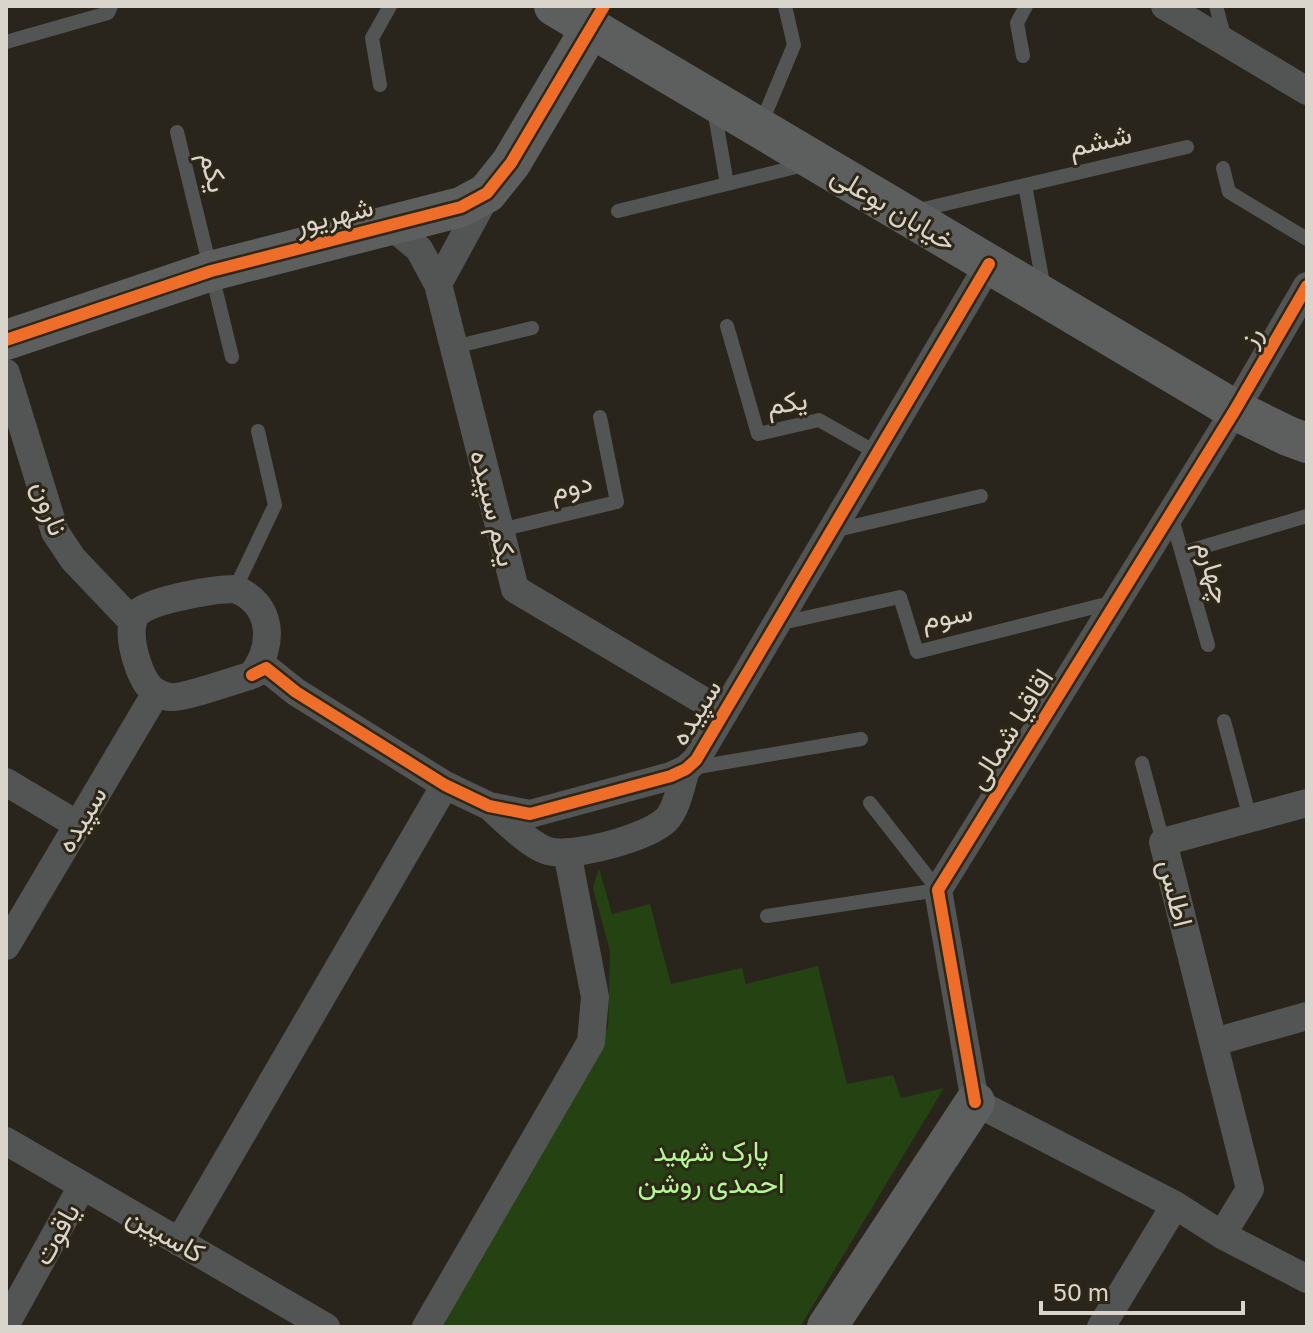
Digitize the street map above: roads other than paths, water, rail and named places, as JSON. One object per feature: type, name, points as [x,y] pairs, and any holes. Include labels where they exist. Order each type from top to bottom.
[{"type":"street","name":"خیابان بوعلی","points":[[554,6],[597,17],[712,101],[1235,410],[1307,443]]},
{"type":"street","points":[[1165,6],[1307,91]]},
{"type":"street","name":"شهریور","points":[[6,340],[211,271],[461,207],[487,193],[511,163],[597,17]]},
{"type":"street","points":[[438,284],[487,193]]},
{"type":"street","name":"یکم سپیده","points":[[390,225],[419,249],[438,284],[515,589],[724,713]]},
{"type":"street","name":"سپیده","points":[[252,675],[266,668],[296,692],[445,785],[489,806],[530,814],[671,776],[686,769],[696,760],[989,264]]},
{"type":"street","name":"رز","points":[[1235,410],[1307,286]]},
{"type":"street","name":"نارون","points":[[6,373],[55,532],[73,559],[132,621]]},
{"type":"street","name":"اقاقیا شمالی","points":[[938,890],[1235,410]]},
{"type":"street","points":[[235,589],[254,599],[265,619],[268,642],[264,658],[252,675],[172,698],[156,693],[140,672],[131,634],[132,621],[138,612],[212,590],[235,589]]},
{"type":"street","name":"سپیده","points":[[6,946],[156,693]]},
{"type":"street","points":[[489,806],[523,836],[548,851],[585,850],[641,836],[669,818],[686,769]]},
{"type":"street","points":[[6,782],[78,825]]},
{"type":"street","points":[[179,1242],[445,785]]},
{"type":"street","name":"اطلس","points":[[1222,1235],[1250,1189],[1163,842],[1307,803]]},
{"type":"street","points":[[426,1327],[591,1042],[595,997],[567,852]]},
{"type":"street","points":[[827,1327],[975,1102],[938,890]]},
{"type":"street","points":[[1214,1042],[1307,1016]]},
{"type":"street","points":[[975,1102],[1175,1205],[1222,1235],[1307,1279]]},
{"type":"street","name":"کاسپین","points":[[6,1141],[326,1327]]},
{"type":"street","name":"یاقوت","points":[[6,1324],[82,1186]]},
{"type":"street","points":[[1101,1327],[1175,1205]]},
{"type":"lane","points":[[6,42],[108,13],[111,6]]},
{"type":"lane","points":[[380,85],[372,38],[390,6]]},
{"type":"lane","points":[[759,128],[794,45],[785,6]]},
{"type":"lane","points":[[1023,56],[1017,23],[1026,6]]},
{"type":"lane","points":[[1216,6],[1226,43]]},
{"type":"lane","points":[[712,101],[727,184]]},
{"type":"lane","name":"یکم","points":[[177,132],[211,271]]},
{"type":"lane","name":"ششم","points":[[903,213],[1187,147]]},
{"type":"lane","points":[[618,211],[816,162]]},
{"type":"lane","points":[[1223,168],[1229,192],[1307,239]]},
{"type":"lane","points":[[1025,185],[1045,298]]},
{"type":"lane","points":[[211,271],[232,357]]},
{"type":"lane","name":"یکم","points":[[727,326],[758,434],[819,420],[877,453]]},
{"type":"lane","points":[[454,347],[532,328]]},
{"type":"lane","name":"دوم","points":[[500,530],[617,502],[600,417]]},
{"type":"lane","points":[[235,589],[275,505],[258,431]]},
{"type":"lane","points":[[831,532],[981,496]]},
{"type":"lane","name":"چهارم","points":[[1170,513],[1208,645]]},
{"type":"lane","points":[[1182,553],[1307,516]]},
{"type":"lane","name":"سوم","points":[[776,624],[900,597],[917,652],[1116,602]]},
{"type":"lane","points":[[1224,721],[1250,818]]},
{"type":"lane","points":[[686,769],[861,739]]},
{"type":"lane","points":[[1142,763],[1163,842]]},
{"type":"lane","points":[[767,916],[938,890],[870,803]]},
{"type":"park label","name":"پارک شهید احمدی روشن","points":[[711,1167]]}]
